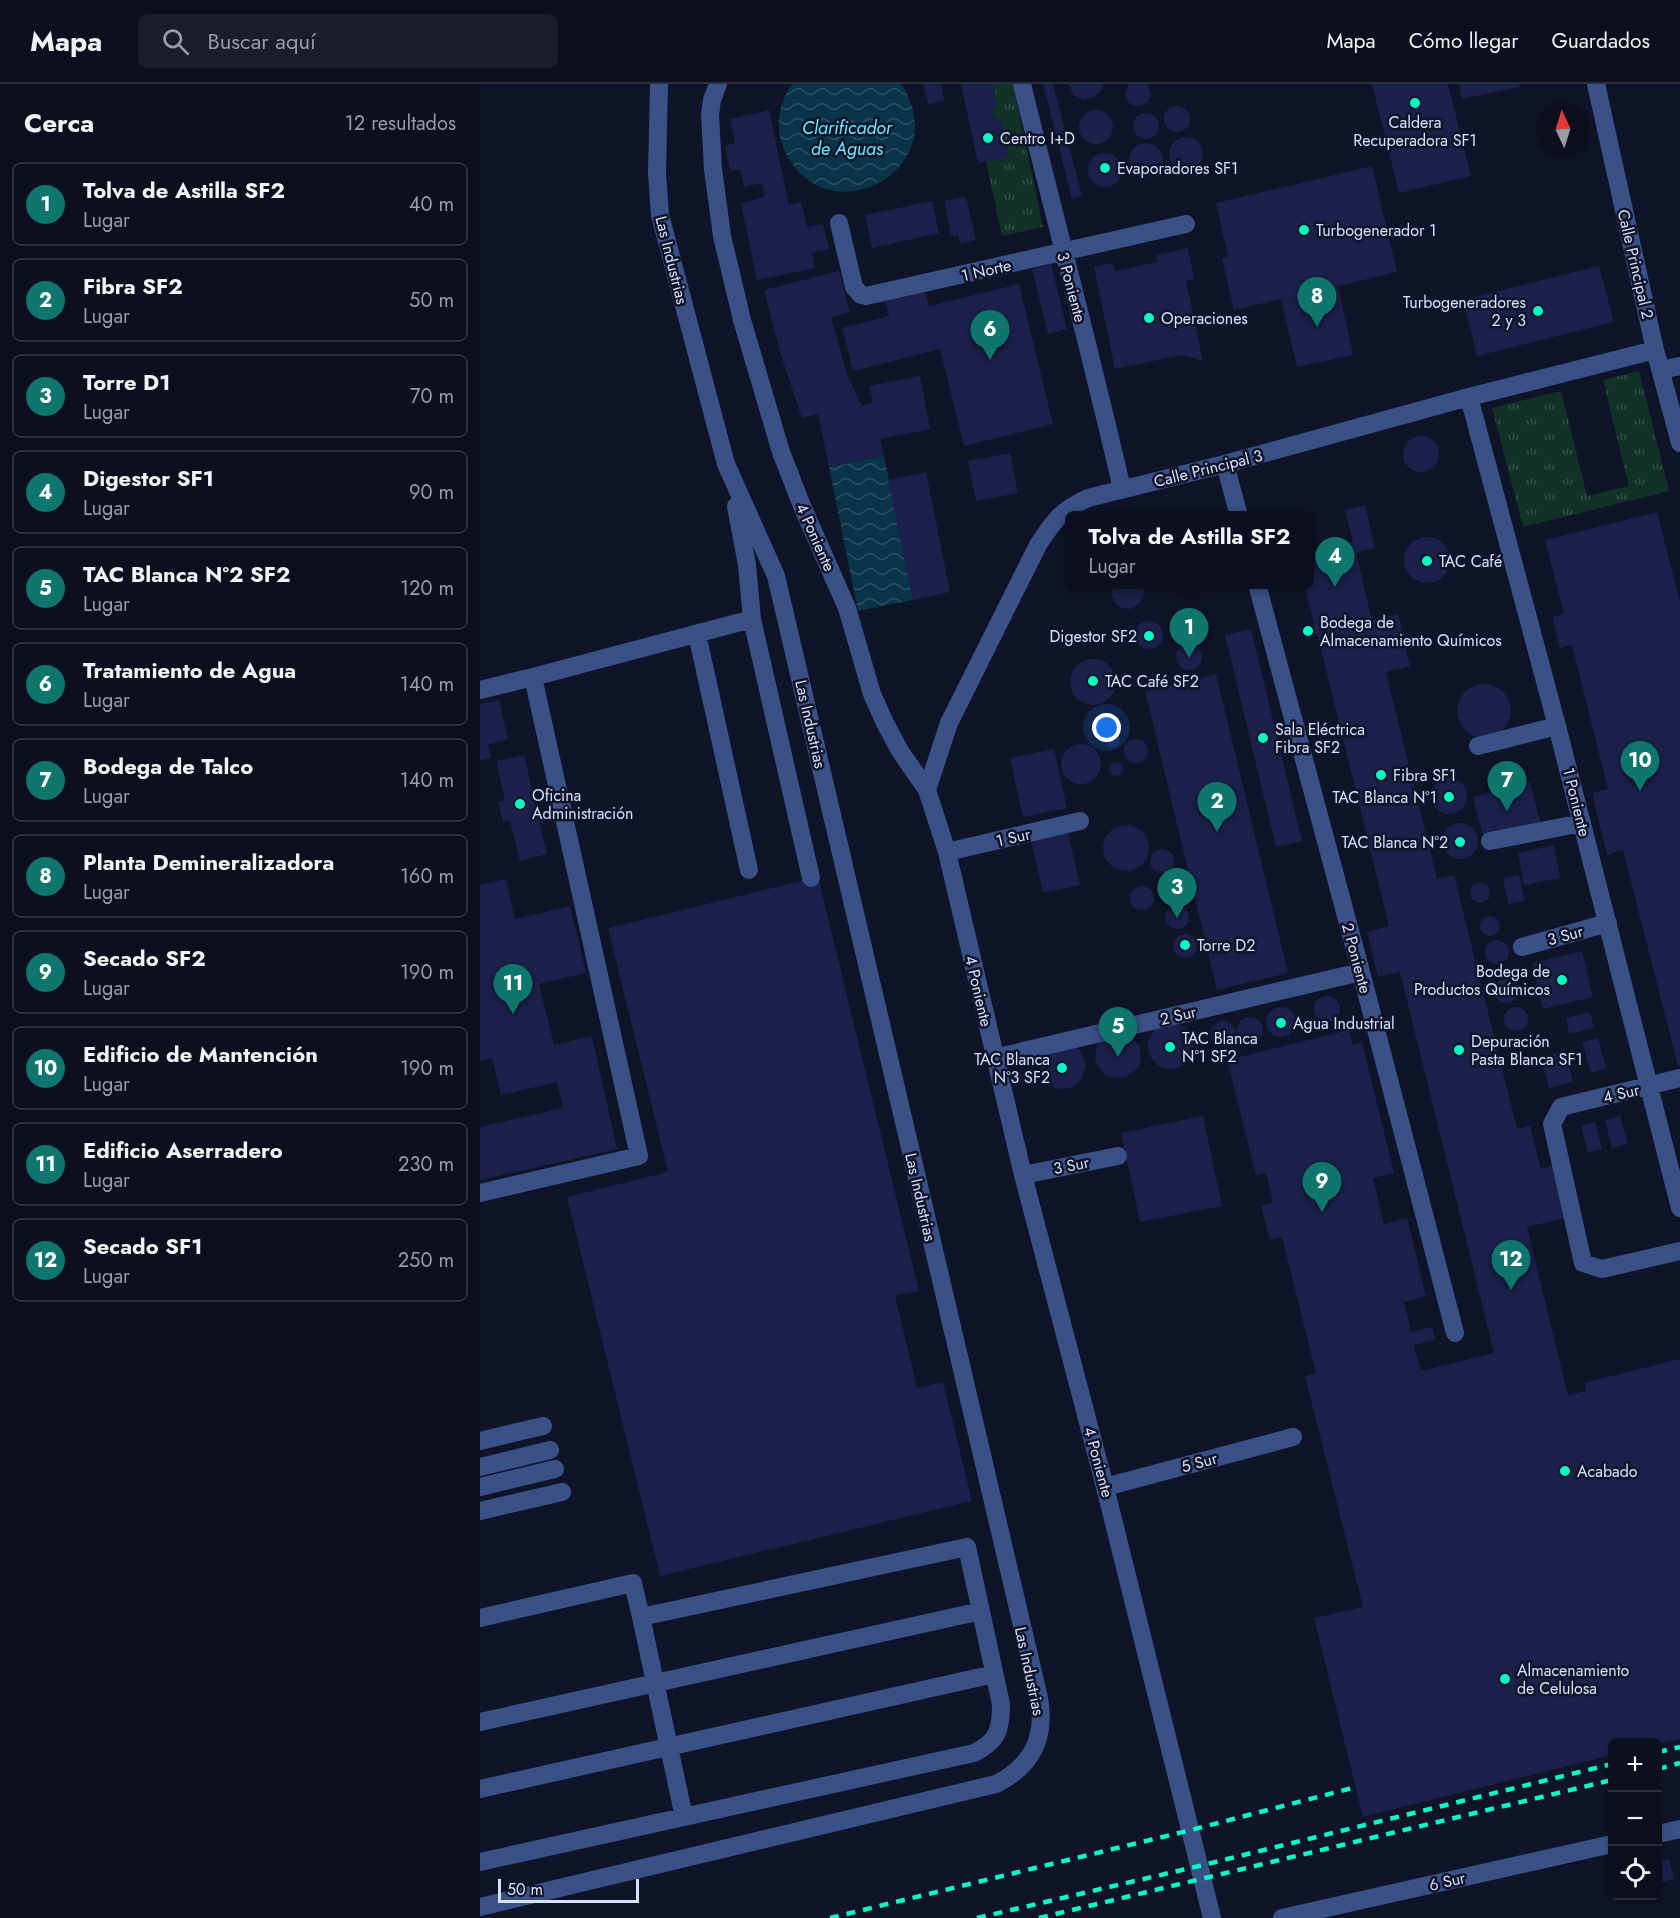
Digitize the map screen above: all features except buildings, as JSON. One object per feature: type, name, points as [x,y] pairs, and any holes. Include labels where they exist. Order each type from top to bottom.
[{"type":"street","name":"Las Industrias","points":[[480,1907],[996,1784],[1012,1775],[1026,1761],[1034,1750],[1041,1725],[1039,1698],[776,576],[726,464],[660,214],[657,173],[659,84]]},
{"type":"street","name":"4 Poniente","points":[[718,84],[712,100],[710,115],[717,208],[756,372],[791,480],[847,608],[872,694],[900,751],[927,790],[947,852],[1023,1175],[1105,1486],[1212,1918]]},
{"type":"street","name":"3 Poniente","points":[[1022,84],[1122,489]]},
{"type":"street","name":"Calle Principal 2","points":[[1596,84],[1655,350],[1680,443]]},
{"type":"street","name":"1 Norte","points":[[839,223],[854,287],[856,292],[866,296],[1186,224]]},
{"type":"street","name":"Calle Principal 3","points":[[1066,511],[1088,498],[1655,350]]},
{"type":"street","points":[[1661,370],[1680,366]]},
{"type":"street","name":"1 Poniente","points":[[1469,397],[1557,726],[1680,1208]]},
{"type":"street","points":[[726,464],[742,531],[752,619],[811,878]]},
{"type":"street","points":[[1225,464],[1238,511]]},
{"type":"street","name":"Calle Principal 3","points":[[927,790],[949,723],[1038,545],[1052,523],[1065,511]]},
{"type":"street","name":"2 Poniente","points":[[1258,589],[1455,1333]]},
{"type":"street","points":[[480,690],[752,619]]},
{"type":"street","points":[[697,634],[749,870]]},
{"type":"street","points":[[480,1193],[639,1156],[533,678]]},
{"type":"street","points":[[1478,746],[1557,726]]},
{"type":"street","name":"1 Sur","points":[[947,852],[1080,821]]},
{"type":"street","points":[[1490,841],[1582,823]]},
{"type":"street","name":"3 Sur","points":[[1522,947],[1608,923]]},
{"type":"street","name":"2 Sur","points":[[994,1058],[1361,972]]},
{"type":"street","name":"4 Sur","points":[[1680,1078],[1561,1107],[1552,1124],[1583,1263],[1602,1269],[1680,1251]]},
{"type":"street","name":"3 Sur","points":[[1023,1175],[1118,1156]]},
{"type":"street","points":[[480,1441],[543,1426]]},
{"type":"street","name":"5 Sur","points":[[1105,1486],[1293,1437]]},
{"type":"street","points":[[480,1467],[550,1450]]},
{"type":"street","points":[[480,1486],[555,1469]]},
{"type":"street","points":[[480,1510],[562,1492]]},
{"type":"street","points":[[480,1862],[974,1753],[994,1739],[999,1729],[1001,1704],[967,1547],[641,1617]]},
{"type":"street","points":[[480,1618],[633,1583],[684,1817]]},
{"type":"street","points":[[480,1722],[981,1611]]},
{"type":"street","points":[[480,1789],[994,1674]]},
{"type":"street","points":[[1662,1833],[1680,1829]]},
{"type":"street","name":"6 Sur","points":[[1282,1918],[1608,1845]]},
{"type":"green space","points":[[993,84],[1013,84],[1043,227],[1002,236],[986,161],[1008,156],[1000,118],[994,119],[992,108],[997,107]]},
{"type":"green space","points":[[1639,371],[1669,491],[1523,527],[1492,408],[1561,391],[1587,496],[1629,486],[1603,380]]},
{"type":"water","name":"Clarificador de Aguas","points":[[792,84],[901,84],[914,115],[912,143],[900,166],[879,183],[854,191],[827,189],[803,176],[784,149],[779,132],[781,107]]},
{"type":"water","points":[[884,456],[913,600],[858,611],[829,467]]},
{"type":"railway","points":[[1662,1751],[1680,1747]]},
{"type":"railway","points":[[1662,1768],[1680,1763]]},
{"type":"railway","points":[[977,1918],[1608,1765]]},
{"type":"railway","points":[[1039,1918],[1608,1781]]},
{"type":"railway","points":[[830,1918],[1191,1830],[1356,1787]]},
{"type":"place","name":"Caldera Recuperadora SF1","points":[[1415,103]]},
{"type":"place","name":"Centro I+D","points":[[988,138]]},
{"type":"place","name":"Evaporadores SF1","points":[[1105,168]]},
{"type":"place","name":"Turbogenerador 1","points":[[1304,230]]},
{"type":"place","name":"Turbogeneradores 2 y 3","points":[[1538,311]]},
{"type":"place","name":"Operaciones","points":[[1149,318]]},
{"type":"place","name":"Planta Demineralizadora","points":[[1317,327]]},
{"type":"place","name":"Tratamiento de Agua","points":[[990,360]]},
{"type":"place","name":"TAC Café","points":[[1427,561]]},
{"type":"place","name":"Digestor SF1","points":[[1335,587]]},
{"type":"place","name":"Bodega de Almacenamiento Químicos","points":[[1308,631]]},
{"type":"place","name":"Digestor SF2","points":[[1149,636]]},
{"type":"place","name":"Tolva de Astilla SF2","points":[[1189,658]]},
{"type":"place","name":"TAC Café SF2","points":[[1093,681]]},
{"type":"place","name":"Sala Eléctrica Fibra SF2","points":[[1263,738]]},
{"type":"place","name":"Fibra SF1","points":[[1381,775]]},
{"type":"place","name":"Edificio de Mantención","points":[[1640,791]]},
{"type":"place","name":"TAC Blanca N°1","points":[[1449,797]]},
{"type":"place","name":"Oficina Administración","points":[[520,804]]},
{"type":"place","name":"Bodega de Talco","points":[[1507,811]]},
{"type":"place","name":"Fibra SF2","points":[[1217,832]]},
{"type":"place","name":"TAC Blanca N°2","points":[[1460,842]]},
{"type":"place","name":"Torre D1","points":[[1177,918]]},
{"type":"place","name":"Torre D2","points":[[1185,945]]},
{"type":"place","name":"Bodega de Productos Químicos","points":[[1562,980]]},
{"type":"place","name":"Edificio Aserradero","points":[[513,1014]]},
{"type":"place","name":"Agua Industrial","points":[[1281,1023]]},
{"type":"place","name":"TAC Blanca N°1 SF2","points":[[1170,1047]]},
{"type":"place","name":"Depuración Pasta Blanca SF1","points":[[1459,1050]]},
{"type":"place","name":"TAC Blanca N°2 SF2","points":[[1118,1057]]},
{"type":"place","name":"TAC Blanca N°3 SF2","points":[[1062,1068]]},
{"type":"place","name":"Secado SF2","points":[[1322,1212]]},
{"type":"place","name":"Secado SF1","points":[[1511,1290]]},
{"type":"place","name":"Acabado","points":[[1565,1471]]},
{"type":"place","name":"Almacenamiento de Celulosa","points":[[1505,1679]]}]
